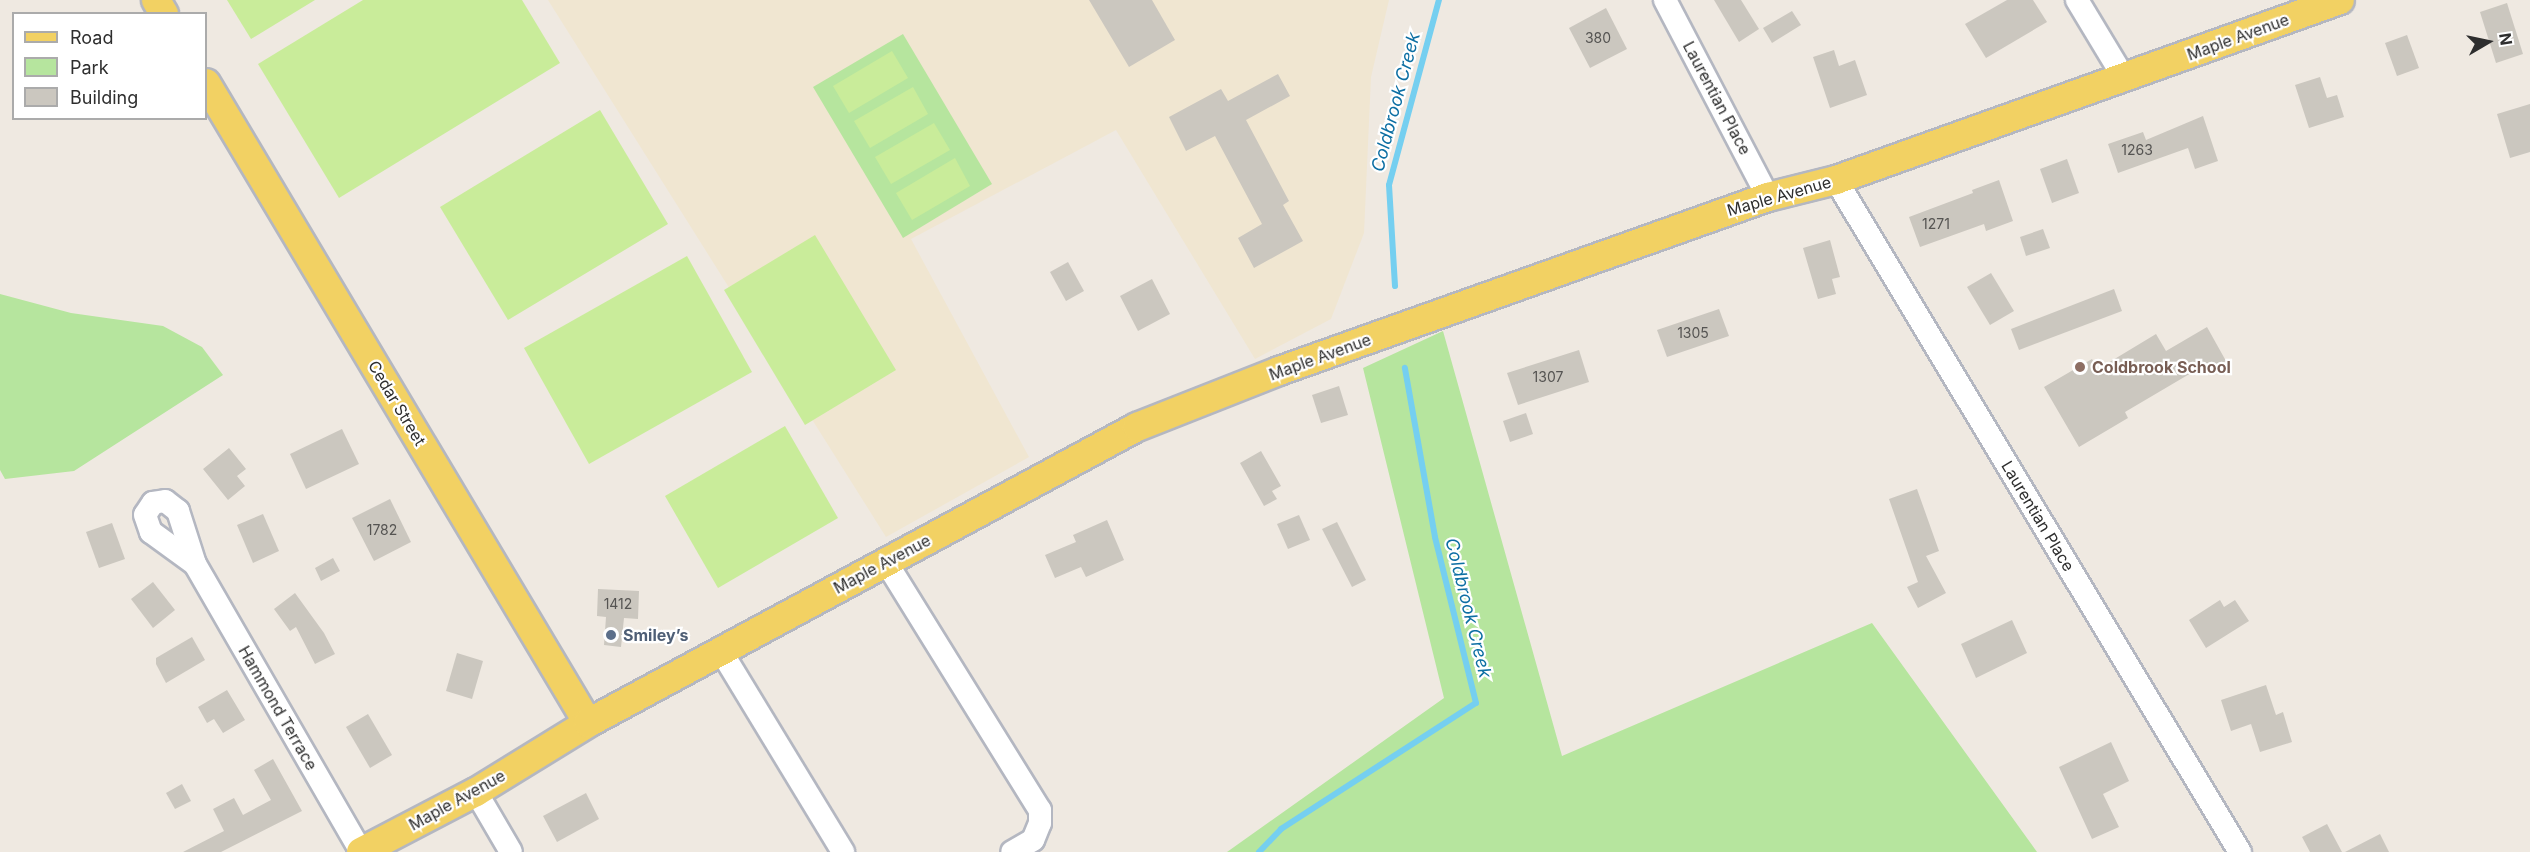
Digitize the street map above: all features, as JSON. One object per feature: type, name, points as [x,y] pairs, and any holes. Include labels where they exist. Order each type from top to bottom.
[{"type":"main road","name":"Maple Avenue","points":[[361,852],[476,792],[588,723],[1137,427],[1279,371],[1768,196],[1836,180],[2340,0]]},
{"type":"main road","name":"Cedar Street","points":[[207,85],[588,723]]},
{"type":"street","name":"Laurentian Place","points":[[1665,0],[1768,196]]},
{"type":"street","points":[[2077,0],[2124,78]]},
{"type":"street","name":"Laurentian Place","points":[[1836,180],[2240,852]]},
{"type":"street","points":[[886,561],[1040,810],[1040,823],[1033,840],[1012,852]]},
{"type":"street","name":"Hammond Terrace","points":[[195,564],[361,852]]},
{"type":"street","points":[[721,651],[843,852]]},
{"type":"street","points":[[476,792],[511,852]]},
{"type":"shaded area","points":[[548,0],[1389,0],[1371,77],[1364,233],[1331,319],[1255,359],[1116,130],[911,239],[1029,457],[886,537]]},
{"type":"green space","points":[[227,0],[315,0],[251,39]]},
{"type":"green space","points":[[363,0],[522,0],[560,63],[339,198],[258,64]]},
{"type":"green space","points":[[903,34],[992,184],[903,238],[813,87]]},
{"type":"green space","points":[[892,51],[908,78],[849,113],[833,86]]},
{"type":"green space","points":[[913,87],[928,114],[870,148],[854,121]]},
{"type":"green space","points":[[600,110],[668,224],[508,320],[440,207]]},
{"type":"green space","points":[[934,123],[950,150],[891,184],[875,157]]},
{"type":"green space","points":[[955,158],[970,186],[912,220],[896,193]]},
{"type":"green space","points":[[815,235],[896,370],[805,425],[724,290]]},
{"type":"green space","points":[[687,256],[752,372],[589,464],[524,348]]},
{"type":"green space","points":[[0,294],[71,313],[163,326],[202,347],[223,375],[74,471],[5,479],[0,470]]},
{"type":"green space","points":[[1443,331],[1562,756],[1872,623],[2037,852],[1227,852],[1444,698],[1363,368]]},
{"type":"green space","points":[[785,426],[838,518],[718,588],[665,496]]},
{"type":"building","points":[[1089,0],[1152,0],[1175,40],[1129,67]]},
{"type":"building","points":[[1714,0],[1741,0],[1759,29],[1739,42]]},
{"type":"building","points":[[2007,0],[2033,0],[2047,22],[1986,58],[1965,24]]},
{"type":"building","points":[[2507,3],[2523,54],[2496,63],[2480,12]]},
{"type":"building","points":[[1606,8],[1627,49],[1590,68],[1569,28]]},
{"type":"building","points":[[1792,11],[1801,25],[1772,43],[1763,28]]},
{"type":"building","points":[[2407,35],[2419,68],[2397,76],[2385,43]]},
{"type":"building","points":[[1834,50],[1839,66],[1855,60],[1867,95],[1830,108],[1813,57]]},
{"type":"building","points":[[1278,74],[1290,96],[1246,120],[1289,201],[1283,205],[1303,241],[1254,268],[1238,238],[1262,224],[1215,136],[1186,151],[1169,117],[1221,89],[1228,101]]},
{"type":"building","points":[[2320,77],[2327,98],[2337,95],[2344,117],[2309,128],[2295,85]]},
{"type":"building","points":[[2530,104],[2530,152],[2510,158],[2497,114]]},
{"type":"building","points":[[2203,116],[2218,161],[2195,169],[2188,148],[2118,173],[2108,144],[2143,132],[2146,140]]},
{"type":"building","points":[[2067,159],[2079,193],[2052,203],[2040,169]]},
{"type":"building","points":[[1999,180],[2013,221],[1986,231],[1984,224],[1920,247],[1909,217],[1973,193],[1972,190]]},
{"type":"building","points":[[2043,229],[2050,248],[2026,256],[2020,237]]},
{"type":"building","points":[[1830,240],[1840,277],[1832,279],[1836,294],[1818,299],[1803,248]]},
{"type":"building","points":[[1068,262],[1084,291],[1066,301],[1050,272]]},
{"type":"building","points":[[1991,273],[2014,311],[1990,325],[1967,287]]},
{"type":"building","points":[[1152,279],[1170,314],[1138,331],[1120,296]]},
{"type":"building","points":[[2114,289],[2122,311],[2019,350],[2011,329]]},
{"type":"building","points":[[1719,309],[1729,336],[1667,357],[1657,330]]},
{"type":"building","points":[[2207,327],[2226,361],[2207,372],[2203,366],[2125,412],[2128,418],[2079,447],[2044,387],[2092,359],[2098,369],[2156,334],[2166,351]]},
{"type":"building","points":[[1579,350],[1589,382],[1518,405],[1507,373]]},
{"type":"building","points":[[1339,386],[1348,415],[1321,423],[1312,395]]},
{"type":"building","points":[[1526,413],[1533,434],[1510,442],[1503,421]]},
{"type":"building","points":[[342,429],[359,464],[306,489],[290,454]]},
{"type":"building","points":[[229,448],[246,469],[237,476],[245,486],[228,500],[203,469]]},
{"type":"building","points":[[1261,451],[1281,486],[1272,491],[1277,499],[1264,506],[1240,463]]},
{"type":"building","points":[[1917,489],[1939,551],[1926,556],[1946,593],[1918,608],[1907,587],[1918,582],[1889,499]]},
{"type":"building","points":[[390,499],[411,542],[374,561],[352,518]]},
{"type":"building","points":[[263,514],[279,551],[253,563],[237,525]]},
{"type":"building","points":[[1299,515],[1310,540],[1288,549],[1277,524]]},
{"type":"building","points":[[1107,520],[1124,560],[1086,577],[1081,567],[1055,578],[1045,555],[1076,542],[1073,535]]},
{"type":"building","points":[[1337,522],[1366,580],[1352,587],[1322,529]]},
{"type":"building","points":[[112,523],[125,559],[99,568],[86,532]]},
{"type":"building","points":[[333,558],[340,571],[321,581],[315,568]]},
{"type":"building","points":[[153,582],[175,610],[153,628],[131,599]]},
{"type":"building","points":[[598,589],[639,591],[638,619],[624,618],[621,647],[604,645],[606,617],[597,616]]},
{"type":"building","points":[[295,593],[324,633],[335,654],[315,664],[296,627],[290,631],[274,609]]},
{"type":"building","points":[[2220,600],[2224,607],[2235,600],[2249,621],[2206,648],[2189,620]]},
{"type":"building","points":[[2012,620],[2027,653],[1976,678],[1961,644]]},
{"type":"building","points":[[192,637],[205,660],[166,683],[156,664],[156,658]]},
{"type":"building","points":[[457,653],[483,661],[472,699],[446,691]]},
{"type":"building","points":[[2266,685],[2276,715],[2283,712],[2292,742],[2260,752],[2251,724],[2231,731],[2221,700]]},
{"type":"building","points":[[227,690],[245,720],[223,733],[214,719],[207,723],[198,707]]},
{"type":"building","points":[[368,714],[392,755],[370,768],[346,727]]},
{"type":"building","points":[[2111,742],[2129,781],[2103,794],[2119,827],[2092,839],[2059,767]]},
{"type":"building","points":[[273,759],[302,811],[221,852],[183,852],[224,831],[213,809],[234,798],[243,815],[271,800],[254,770]]},
{"type":"building","points":[[182,784],[191,801],[175,809],[166,793]]},
{"type":"building","points":[[586,793],[599,819],[557,842],[543,816]]},
{"type":"building","points":[[2327,824],[2342,852],[2310,852],[2302,837]]},
{"type":"building","points":[[2380,834],[2389,852],[2345,852]]},
{"type":"waterway","name":"Coldbrook Creek","points":[[1395,286],[1389,185],[1439,0]]},
{"type":"waterway","name":"Coldbrook Creek","points":[[1259,852],[1281,829],[1476,703],[1435,537],[1405,368]]},
{"type":"place","name":"Coldbrook School","points":[[2080,367]]},
{"type":"place","name":"Smiley’s","points":[[611,635]]}]
